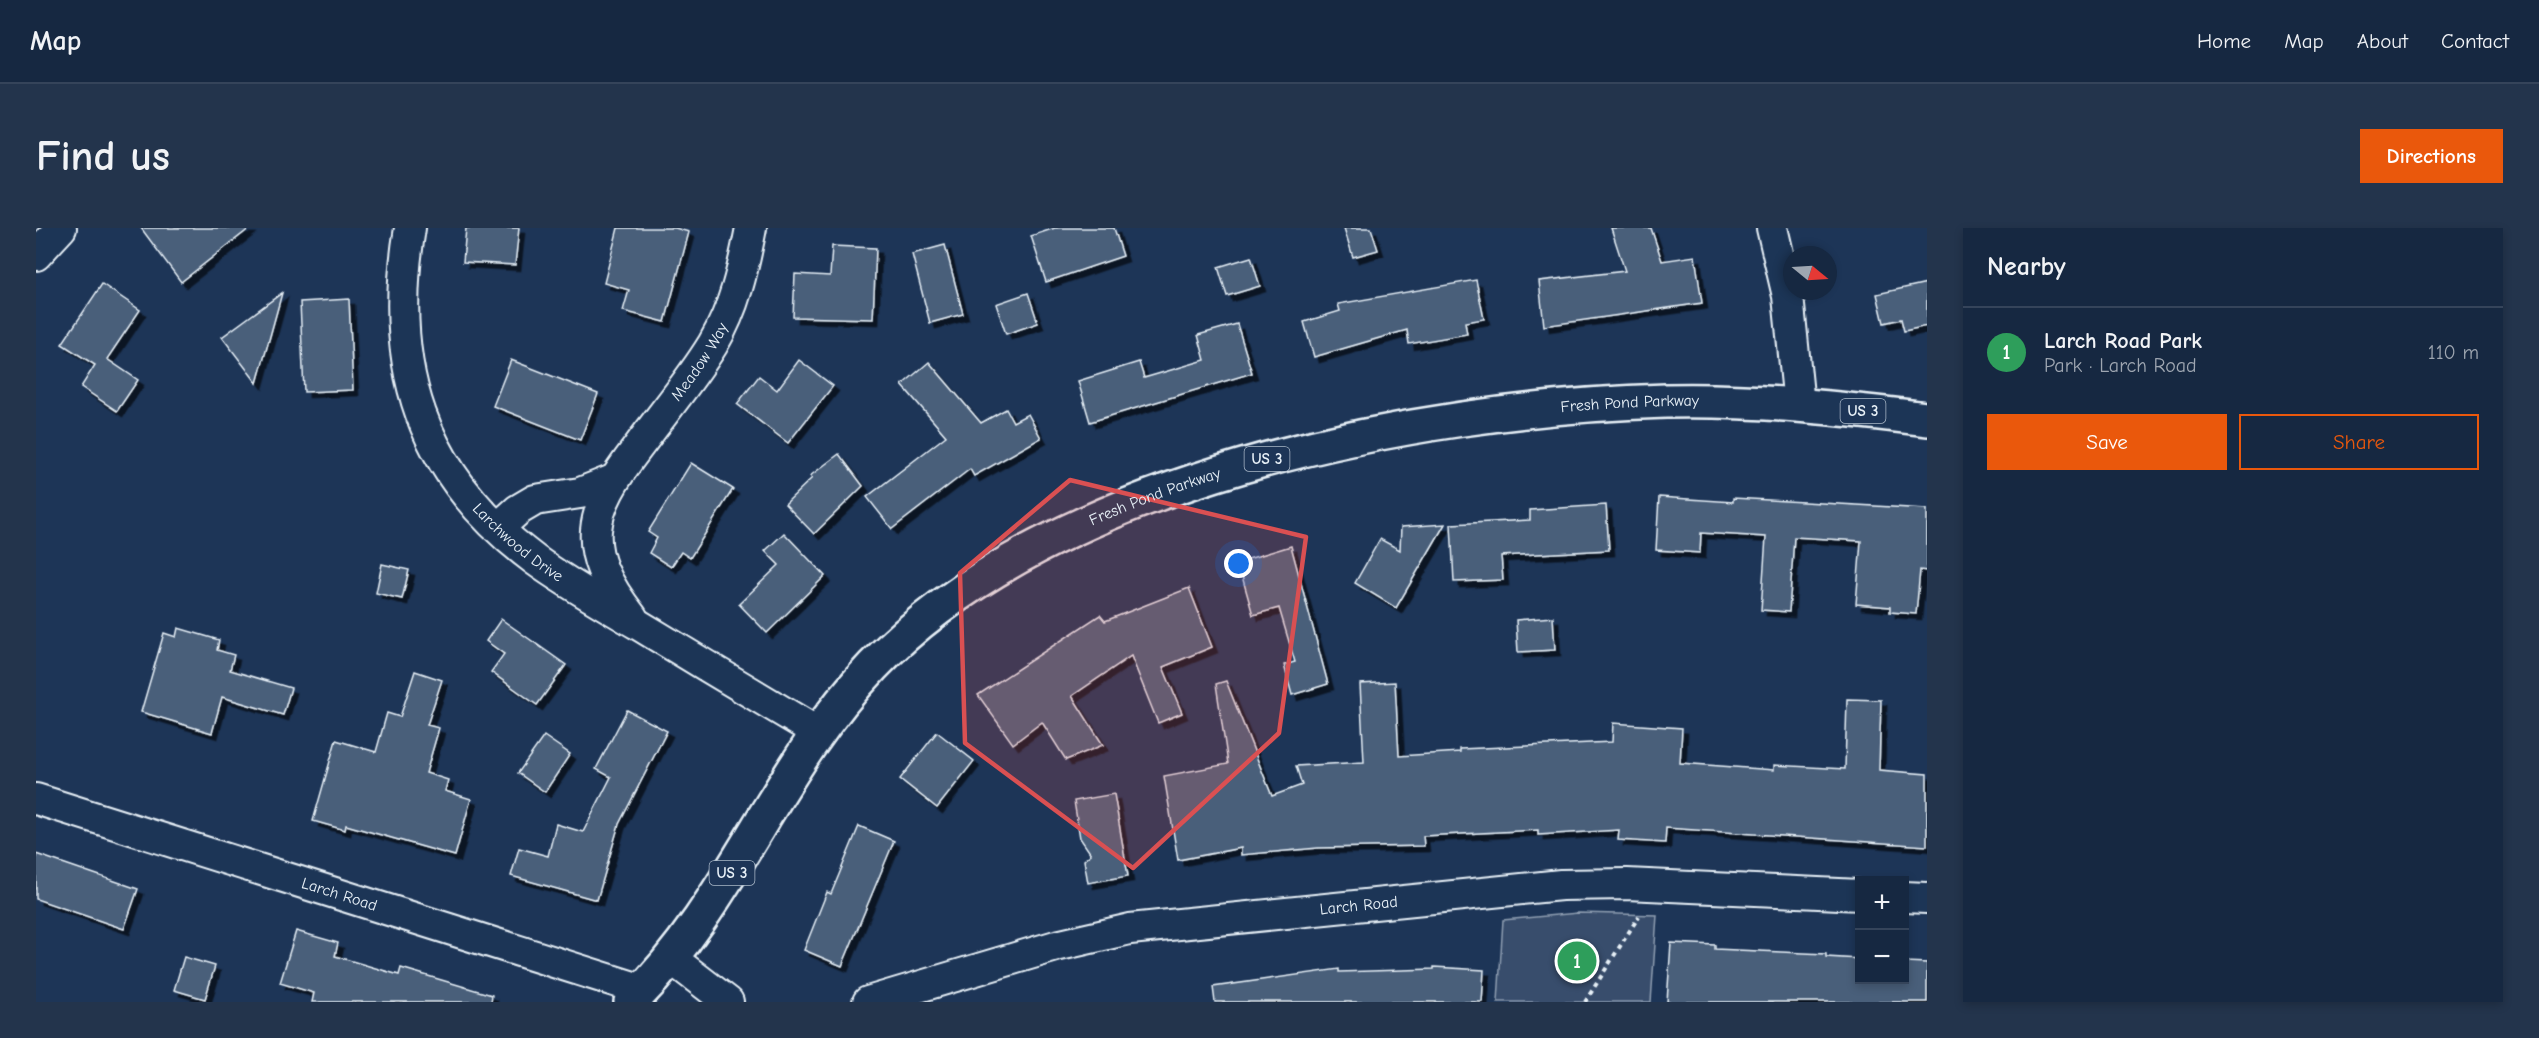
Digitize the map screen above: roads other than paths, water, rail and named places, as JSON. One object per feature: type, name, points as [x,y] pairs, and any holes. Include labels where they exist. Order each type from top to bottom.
[{"type":"highway","name":"Fresh Pond Parkway","points":[[637,996],[672,958],[715,900],[818,732],[862,677],[890,649],[963,590],[1016,557],[1058,536],[1156,495],[1276,457],[1337,443],[1515,413],[1665,402],[1799,405],[1927,419]]},
{"type":"street","points":[[36,255],[61,228]]},
{"type":"street","name":"Larchwood Drive","points":[[410,228],[403,280],[402,320],[416,404],[439,455],[466,493],[498,528],[548,569],[818,732]]},
{"type":"street","name":"Meadow Way","points":[[638,624],[612,588],[597,549],[598,510],[613,480],[691,377],[720,331],[738,290],[751,228]]},
{"type":"street","points":[[1772,228],[1783,265],[1788,296],[1799,405]]},
{"type":"street","points":[[498,528],[518,510],[535,500],[580,493],[613,480]]},
{"type":"street","name":"Larch Road","points":[[36,799],[637,996]]},
{"type":"street","name":"Larch Road","points":[[868,1002],[1056,946],[1130,929],[1561,885],[1615,884],[1855,895]]},
{"type":"street","points":[[1909,897],[1927,898]]},
{"type":"street","points":[[672,958],[728,1002]]},
{"type":"place","name":"Larch Road Park","points":[[1577,961]]}]
